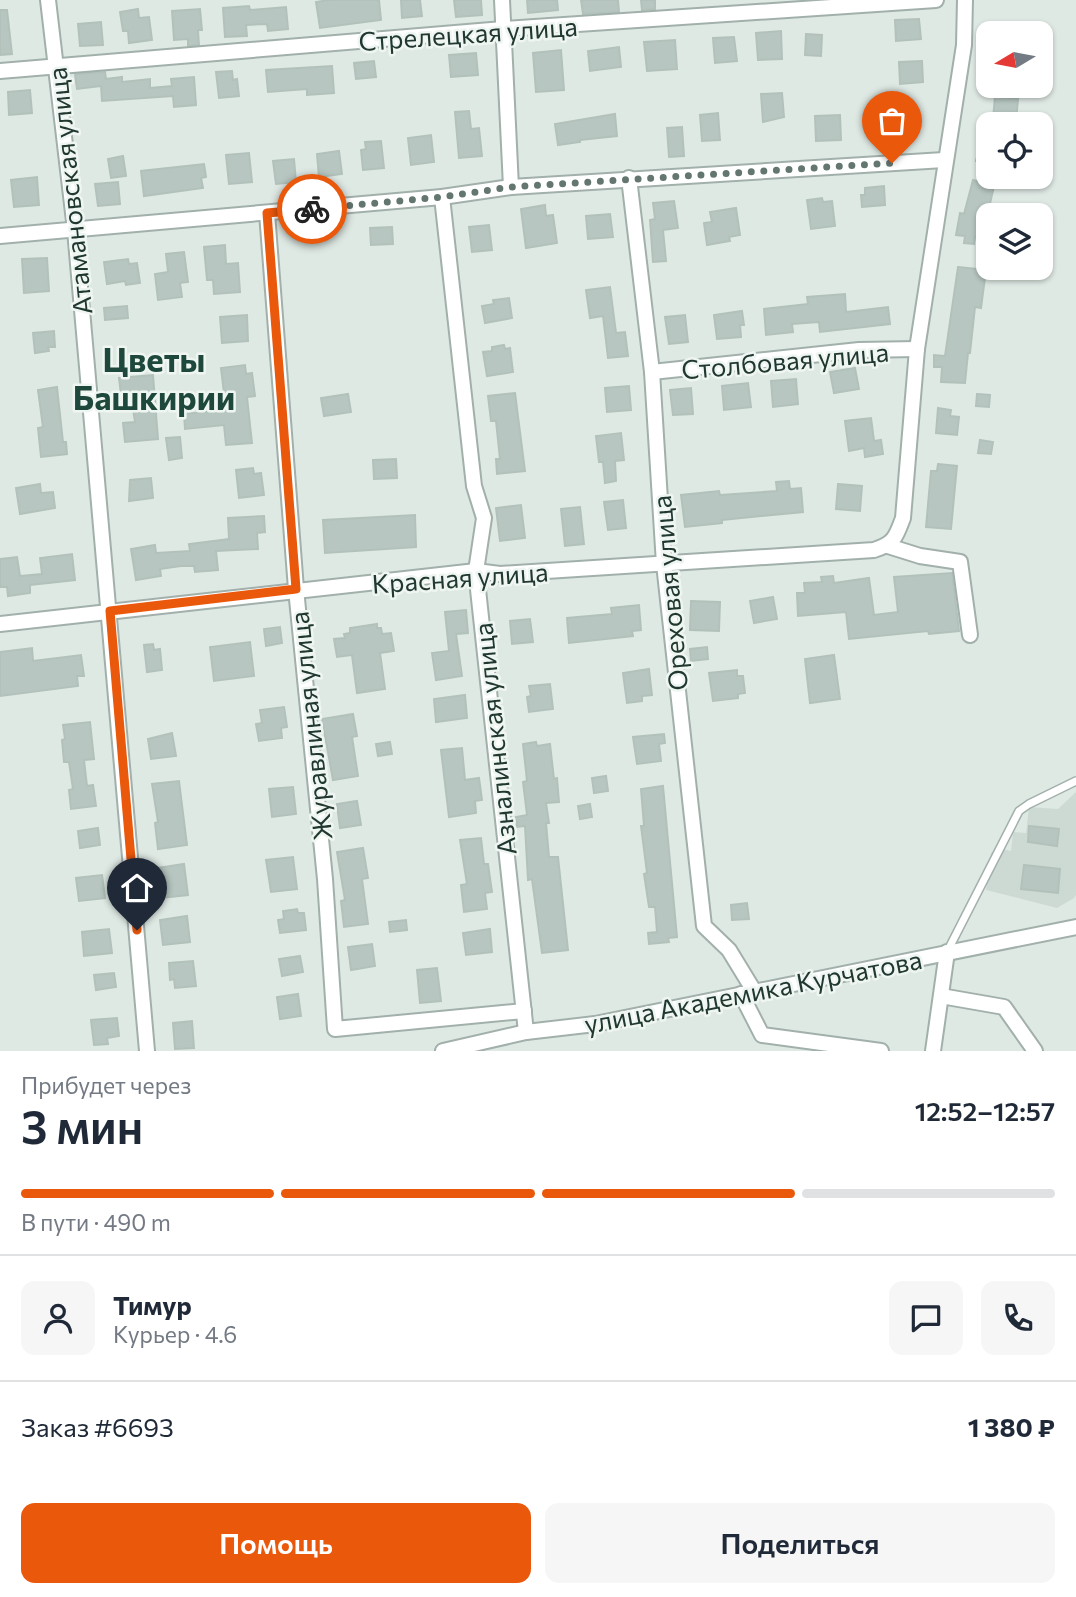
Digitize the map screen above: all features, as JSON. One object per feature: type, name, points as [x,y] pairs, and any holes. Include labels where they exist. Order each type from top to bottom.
[{"type":"street","name":"Атамановская улица","points":[[48,0],[75,230],[147,1051]]},
{"type":"street","points":[[502,0],[511,187]]},
{"type":"street","name":"Стрелецкая улица","points":[[0,71],[503,29],[936,0]]},
{"type":"street","name":"Столбовая улица","points":[[888,546],[896,536],[903,518],[917,349],[944,160],[964,45],[965,0]]},
{"type":"street","points":[[0,236],[442,197],[511,187],[944,160]]},
{"type":"street","name":"Ореховая улица","points":[[629,178],[652,372],[664,564],[704,926],[729,950],[761,1035],[881,1051]]},
{"type":"street","name":"Азналинская улица","points":[[442,197],[474,486],[484,518],[476,571],[526,1032]]},
{"type":"street","name":"Журавлиная улица","points":[[267,213],[296,589],[325,879],[335,1029],[524,1011]]},
{"type":"street","name":"Столбовая улица","points":[[652,372],[859,350],[917,349]]},
{"type":"street","points":[[888,546],[920,556],[960,562],[970,635]]},
{"type":"street","name":"Красная улица","points":[[0,624],[476,571],[500,574],[874,550],[888,546]]},
{"type":"street","name":"улица Академика Курчатова","points":[[443,1051],[526,1032],[595,1024],[947,951],[1072,930]]},
{"type":"street","points":[[933,1051],[947,951]]},
{"type":"street","points":[[941,996],[1004,1007],[1035,1051]]},
{"type":"lane","points":[[947,951],[1019,811],[1076,782]]},
{"type":"shaded area","points":[[1076,792],[1074,898],[1057,908],[986,890],[991,853],[998,848],[1011,851],[1013,832],[1026,833],[1029,807],[1058,809]]},
{"type":"building","points":[[379,0],[381,20],[320,28],[316,2]]},
{"type":"building","points":[[401,0],[420,0],[422,16],[402,18]]},
{"type":"building","points":[[454,0],[481,0],[482,15],[456,17]]},
{"type":"building","points":[[527,0],[557,0],[558,10],[528,13]]},
{"type":"building","points":[[581,0],[618,0],[619,12],[583,14]]},
{"type":"building","points":[[641,0],[655,0],[655,9],[642,10]]},
{"type":"building","points":[[249,6],[250,10],[286,7],[288,29],[268,31],[267,24],[246,25],[247,36],[225,37],[223,8]]},
{"type":"building","points":[[138,9],[139,18],[149,17],[152,40],[129,43],[128,31],[123,31],[120,12]]},
{"type":"building","points":[[200,9],[202,30],[198,30],[199,45],[188,46],[188,39],[174,40],[172,11]]},
{"type":"building","points":[[0,10],[7,10],[12,54],[0,55]]},
{"type":"building","points":[[919,19],[921,39],[896,41],[895,20]]},
{"type":"building","points":[[101,22],[103,45],[80,46],[78,24]]},
{"type":"building","points":[[781,31],[782,59],[758,60],[756,33]]},
{"type":"building","points":[[806,34],[822,35],[821,56],[805,55]]},
{"type":"building","points":[[734,37],[737,61],[715,63],[713,38]]},
{"type":"building","points":[[675,40],[677,69],[647,71],[644,42]]},
{"type":"building","points":[[619,47],[621,67],[590,71],[588,51]]},
{"type":"building","points":[[561,50],[564,90],[536,92],[533,53]]},
{"type":"building","points":[[476,53],[478,75],[451,77],[449,55]]},
{"type":"building","points":[[374,61],[376,77],[356,79],[354,63]]},
{"type":"building","points":[[922,61],[923,82],[900,84],[899,62]]},
{"type":"building","points":[[332,66],[334,93],[307,95],[307,89],[268,92],[266,70]]},
{"type":"building","points":[[232,71],[233,80],[237,79],[239,96],[219,98],[216,72]]},
{"type":"building","points":[[105,72],[106,79],[122,77],[122,82],[150,79],[150,88],[172,86],[171,79],[194,77],[196,105],[174,107],[173,96],[102,101],[101,86],[77,89],[75,74]]},
{"type":"building","points":[[30,90],[32,113],[9,115],[8,92]]},
{"type":"building","points":[[782,93],[784,117],[763,122],[761,94]]},
{"type":"building","points":[[995,98],[1018,99],[1017,112],[994,112]]},
{"type":"building","points":[[888,106],[890,131],[869,132],[867,108]]},
{"type":"building","points":[[469,111],[471,129],[479,128],[482,156],[459,158],[455,112]]},
{"type":"building","points":[[718,113],[720,140],[702,141],[700,115]]},
{"type":"building","points":[[615,114],[617,136],[558,145],[555,124]]},
{"type":"building","points":[[840,115],[841,140],[816,141],[815,116]]},
{"type":"building","points":[[682,127],[684,156],[669,157],[667,128]]},
{"type":"building","points":[[431,135],[434,162],[411,165],[408,138]]},
{"type":"building","points":[[381,141],[384,168],[363,170],[361,150],[366,149],[365,142]]},
{"type":"building","points":[[339,151],[342,174],[319,177],[317,154]]},
{"type":"building","points":[[249,153],[252,182],[229,184],[226,155]]},
{"type":"building","points":[[123,156],[126,176],[111,178],[108,159]]},
{"type":"building","points":[[294,159],[296,182],[276,184],[273,161]]},
{"type":"building","points":[[204,164],[206,177],[201,178],[203,188],[144,196],[141,171]]},
{"type":"building","points":[[37,177],[39,205],[14,207],[11,180]]},
{"type":"building","points":[[973,180],[976,181],[976,189],[993,189],[990,203],[976,203],[974,244],[964,243],[965,236],[956,235],[960,213],[964,214]]},
{"type":"building","points":[[118,182],[120,204],[98,206],[95,184]]},
{"type":"building","points":[[884,186],[885,205],[862,207],[861,195],[865,195],[865,188]]},
{"type":"building","points":[[822,198],[823,202],[832,201],[835,226],[811,229],[807,200]]},
{"type":"building","points":[[674,201],[678,228],[663,230],[666,261],[653,262],[650,220],[655,219],[653,203]]},
{"type":"building","points":[[545,205],[546,216],[553,215],[557,243],[526,248],[521,209]]},
{"type":"building","points":[[736,208],[740,235],[729,237],[730,241],[707,245],[704,223],[712,222],[710,212]]},
{"type":"building","points":[[610,214],[613,237],[588,239],[586,216]]},
{"type":"building","points":[[489,225],[492,250],[472,252],[469,227]]},
{"type":"building","points":[[392,227],[393,244],[371,245],[370,228]]},
{"type":"building","points":[[225,245],[226,264],[238,263],[240,292],[214,294],[213,280],[207,280],[204,247]]},
{"type":"building","points":[[184,252],[188,282],[180,283],[182,297],[158,300],[155,274],[168,272],[166,254]]},
{"type":"building","points":[[47,258],[49,291],[24,293],[22,259]]},
{"type":"building","points":[[128,259],[129,264],[137,263],[140,283],[126,285],[125,281],[107,284],[104,262]]},
{"type":"building","points":[[958,267],[976,269],[976,280],[985,280],[981,308],[975,307],[965,383],[941,382],[942,367],[934,367],[934,355],[945,356]]},
{"type":"building","points":[[610,287],[616,333],[625,332],[628,356],[608,358],[603,316],[590,318],[586,290]]},
{"type":"building","points":[[845,294],[846,312],[888,307],[890,324],[820,332],[819,322],[792,324],[793,332],[766,335],[764,309],[808,304],[807,297]]},
{"type":"building","points":[[509,298],[512,318],[485,323],[482,306],[494,304],[493,300]]},
{"type":"building","points":[[127,306],[128,318],[105,320],[104,308]]},
{"type":"building","points":[[742,311],[744,325],[740,325],[741,337],[717,339],[714,315]]},
{"type":"building","points":[[247,315],[248,341],[222,343],[220,317]]},
{"type":"building","points":[[685,315],[688,342],[669,344],[665,317]]},
{"type":"building","points":[[54,331],[55,347],[48,347],[49,351],[35,353],[33,333]]},
{"type":"building","points":[[504,345],[505,349],[510,348],[513,372],[487,376],[483,352]]},
{"type":"building","points":[[245,365],[246,374],[252,373],[255,396],[247,397],[252,443],[226,445],[224,425],[185,429],[184,414],[226,410],[221,368]]},
{"type":"building","points":[[855,368],[859,389],[834,393],[830,372]]},
{"type":"building","points":[[153,375],[158,439],[125,442],[123,423],[135,422],[132,402],[122,403],[119,378]]},
{"type":"building","points":[[796,379],[798,404],[773,407],[771,381]]},
{"type":"building","points":[[748,383],[751,407],[724,410],[722,386]]},
{"type":"building","points":[[629,386],[631,410],[607,412],[605,388]]},
{"type":"building","points":[[57,387],[63,442],[66,442],[67,454],[41,457],[38,428],[43,427],[38,390]]},
{"type":"building","points":[[691,388],[693,414],[673,415],[670,390]]},
{"type":"building","points":[[515,393],[525,471],[497,474],[496,459],[500,459],[496,421],[491,421],[488,396]]},
{"type":"building","points":[[348,394],[351,412],[324,416],[321,398]]},
{"type":"building","points":[[977,394],[990,395],[989,407],[976,406]]},
{"type":"building","points":[[938,408],[951,410],[950,416],[959,417],[957,435],[936,433]]},
{"type":"building","points":[[871,418],[874,441],[881,440],[883,454],[865,457],[864,448],[849,451],[845,421]]},
{"type":"building","points":[[621,433],[624,460],[615,461],[616,481],[605,483],[596,436]]},
{"type":"building","points":[[180,437],[182,458],[169,460],[166,438]]},
{"type":"building","points":[[980,440],[993,442],[991,454],[978,453]]},
{"type":"building","points":[[396,459],[397,478],[374,479],[373,460]]},
{"type":"building","points":[[938,464],[957,466],[951,529],[926,527],[931,471],[937,471]]},
{"type":"building","points":[[253,468],[254,474],[261,473],[264,495],[239,498],[236,470]]},
{"type":"building","points":[[151,478],[153,498],[129,501],[130,480]]},
{"type":"building","points":[[789,481],[790,489],[801,488],[803,512],[722,520],[722,523],[685,527],[681,495],[719,491],[720,495],[777,491],[776,482]]},
{"type":"building","points":[[40,484],[41,493],[53,492],[55,508],[20,514],[16,488]]},
{"type":"building","points":[[838,484],[862,486],[860,511],[836,509]]},
{"type":"building","points":[[623,500],[626,528],[608,530],[604,502]]},
{"type":"building","points":[[521,505],[525,538],[500,541],[496,508]]},
{"type":"building","points":[[580,507],[584,544],[565,546],[561,509]]},
{"type":"building","points":[[415,515],[416,547],[325,553],[323,520]]},
{"type":"building","points":[[264,516],[265,532],[257,533],[258,549],[216,551],[218,570],[195,572],[194,566],[181,566],[160,569],[161,576],[136,580],[131,549],[155,545],[156,553],[190,551],[189,544],[229,539],[228,518]]},
{"type":"building","points":[[72,554],[75,580],[30,585],[30,593],[8,596],[7,587],[0,587],[0,559],[17,557],[20,576],[42,574],[40,558]]},
{"type":"building","points":[[952,573],[959,631],[929,634],[928,631],[849,639],[846,612],[798,616],[797,593],[805,593],[804,583],[822,582],[821,577],[833,576],[834,583],[869,578],[874,615],[898,612],[894,577]]},
{"type":"building","points":[[773,597],[777,619],[754,623],[750,601]]},
{"type":"building","points":[[691,601],[720,602],[719,631],[690,630]]},
{"type":"building","points":[[639,605],[641,630],[632,631],[633,636],[569,643],[567,618],[612,614],[611,608]]},
{"type":"building","points":[[466,610],[468,633],[456,634],[462,676],[436,680],[432,653],[449,651],[445,612]]},
{"type":"building","points":[[530,619],[533,642],[512,644],[510,621]]},
{"type":"building","points":[[377,624],[382,634],[391,633],[394,651],[380,653],[385,689],[357,693],[352,655],[337,657],[334,639],[345,638],[344,634],[350,633],[350,628]]},
{"type":"building","points":[[280,627],[282,643],[266,646],[264,629]]},
{"type":"building","points":[[250,642],[254,676],[214,681],[210,647]]},
{"type":"building","points":[[153,644],[154,650],[160,649],[162,670],[147,672],[144,645]]},
{"type":"building","points":[[707,647],[708,659],[691,661],[690,649]]},
{"type":"building","points":[[32,648],[33,661],[81,655],[84,676],[77,676],[78,686],[0,696],[0,652]]},
{"type":"building","points":[[834,655],[840,699],[810,703],[805,659]]},
{"type":"building","points":[[649,669],[652,695],[642,696],[642,701],[627,703],[623,673]]},
{"type":"building","points":[[737,670],[737,676],[743,676],[745,693],[738,694],[738,698],[713,701],[709,673]]},
{"type":"building","points":[[550,684],[553,709],[529,712],[529,686]]},
{"type":"building","points":[[465,695],[467,718],[436,722],[434,699]]},
{"type":"building","points":[[284,707],[287,727],[281,728],[282,738],[259,741],[256,724],[262,723],[260,710]]},
{"type":"building","points":[[353,714],[357,736],[352,737],[358,776],[333,780],[322,719]]},
{"type":"building","points":[[90,722],[94,759],[84,760],[87,786],[93,785],[96,806],[71,809],[69,790],[73,789],[69,762],[64,762],[63,725]]},
{"type":"building","points":[[172,733],[176,756],[151,759],[148,739]]},
{"type":"building","points":[[664,734],[665,743],[659,744],[661,761],[637,764],[633,737]]},
{"type":"building","points":[[390,742],[392,754],[378,756],[376,744]]},
{"type":"building","points":[[536,742],[537,746],[550,744],[554,779],[557,778],[559,802],[546,803],[549,823],[546,823],[549,857],[558,857],[568,950],[542,953],[532,879],[528,880],[525,826],[517,827],[516,817],[527,815],[523,782],[527,781],[523,744]]},
{"type":"building","points":[[462,748],[465,780],[479,778],[482,800],[475,801],[476,813],[449,817],[441,750]]},
{"type":"building","points":[[606,776],[608,791],[594,793],[592,778]]},
{"type":"building","points":[[179,781],[187,845],[158,849],[155,823],[158,822],[152,784]]},
{"type":"building","points":[[663,786],[677,937],[668,938],[669,942],[649,944],[648,933],[657,932],[655,907],[649,907],[644,874],[647,873],[641,826],[644,826],[641,789]]},
{"type":"building","points":[[293,787],[296,814],[272,817],[269,789]]},
{"type":"building","points":[[357,801],[361,825],[340,828],[337,804]]},
{"type":"building","points":[[590,804],[592,817],[580,819],[578,806]]},
{"type":"building","points":[[1029,826],[1059,829],[1057,846],[1028,842]]},
{"type":"building","points":[[98,828],[100,845],[80,848],[78,831]]},
{"type":"building","points":[[481,838],[484,864],[488,864],[492,892],[485,893],[487,909],[464,912],[461,885],[467,884],[460,840]]},
{"type":"building","points":[[363,848],[368,878],[362,879],[368,924],[344,927],[341,901],[345,900],[337,852]]},
{"type":"building","points":[[293,857],[297,889],[271,892],[266,860]]},
{"type":"building","points":[[184,864],[188,895],[161,898],[157,868]]},
{"type":"building","points":[[1024,865],[1060,869],[1058,893],[1021,889]]},
{"type":"building","points":[[102,875],[105,898],[79,901],[76,878]]},
{"type":"building","points":[[747,903],[749,919],[732,920],[731,905]]},
{"type":"building","points":[[297,909],[298,913],[304,913],[306,930],[280,933],[278,920],[284,919],[283,911]]},
{"type":"building","points":[[187,916],[190,942],[163,945],[160,920]]},
{"type":"building","points":[[406,920],[407,930],[390,932],[389,922]]},
{"type":"building","points":[[109,929],[112,953],[84,956],[82,932]]},
{"type":"building","points":[[490,929],[492,952],[466,955],[463,933]]},
{"type":"building","points":[[372,944],[375,966],[351,970],[348,947]]},
{"type":"building","points":[[300,956],[303,972],[282,976],[279,959]]},
{"type":"building","points":[[193,961],[196,986],[175,988],[174,979],[170,980],[169,963]]},
{"type":"building","points":[[437,968],[441,1001],[420,1003],[417,970]]},
{"type":"building","points":[[114,973],[116,987],[96,990],[94,975]]},
{"type":"building","points":[[298,994],[301,1016],[280,1019],[277,997]]},
{"type":"building","points":[[117,1018],[119,1036],[107,1038],[108,1044],[94,1045],[91,1020]]},
{"type":"building","points":[[192,1021],[194,1048],[175,1049],[173,1023]]},
{"type":"way so far","points":[[312,209],[442,197],[511,187],[892,163]]},
{"type":"district","name":"Цветы Башкирии","points":[[154,377]]},
{"type":"route","points":[[137,930],[110,611],[296,589],[267,213],[312,209]]}]
